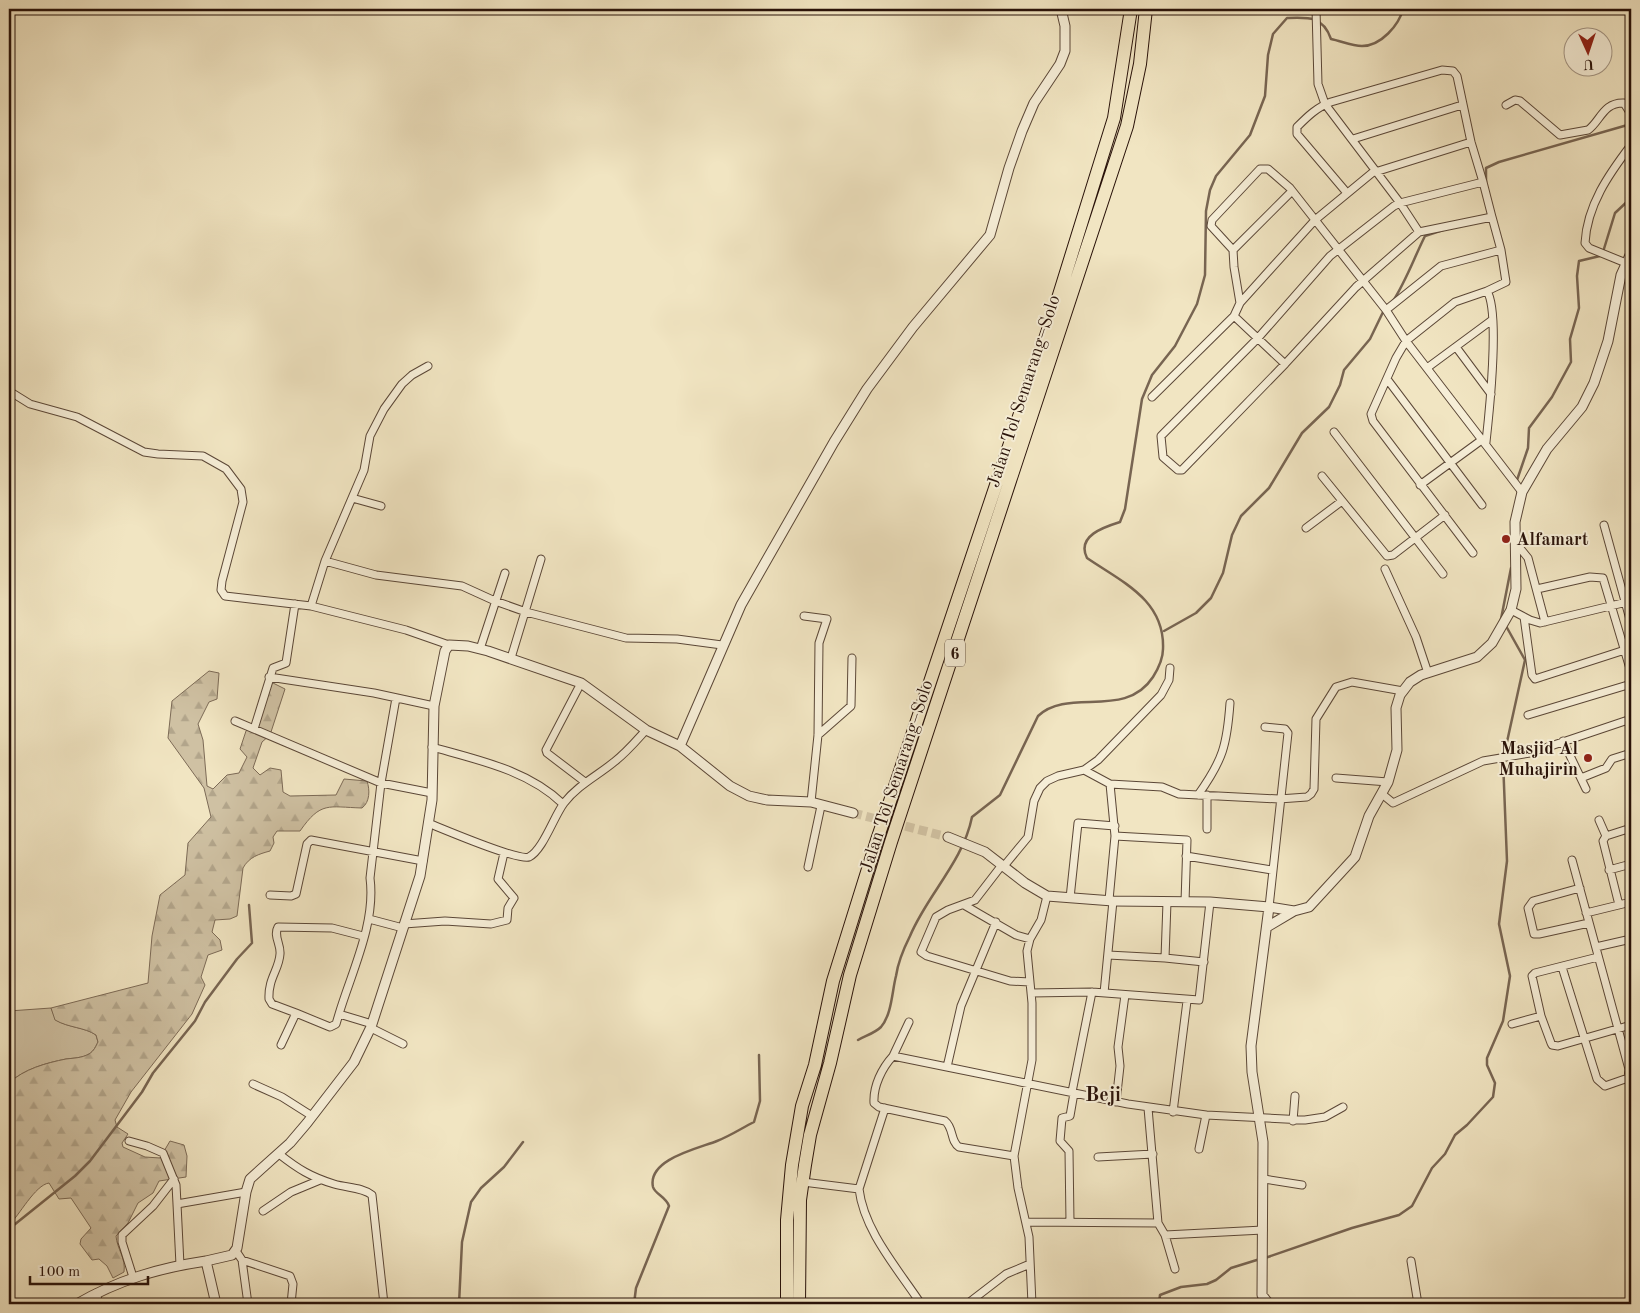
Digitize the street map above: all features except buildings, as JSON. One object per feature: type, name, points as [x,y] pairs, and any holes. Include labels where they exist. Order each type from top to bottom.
[{"type":"highway","name":"Jalan Tol Semarang–Solo","points":[[787,1304],[787,1220],[792,1165],[802,1106],[815,1065],[833,981],[883,822],[1050,324],[1108,136],[1125,58],[1131,9]]},
{"type":"highway","name":"Jalan Tol Semarang–Solo","points":[[799,1304],[803,1182],[810,1135],[830,1063],[850,975],[891,842],[1127,126],[1140,64],[1146,9]]},
{"type":"street","points":[[680,746],[722,645],[741,605],[777,540],[867,389],[913,327],[990,235],[1022,130],[1037,98],[1060,64],[1064,53],[1065,26],[1061,9]]},
{"type":"street","points":[[1316,9],[1318,84],[1325,104],[1353,139],[1419,232]]},
{"type":"street","points":[[1347,193],[1297,134],[1297,127],[1325,104],[1442,70],[1452,71],[1457,76],[1471,142],[1501,250],[1506,282],[1455,302],[1406,341],[1371,411],[1371,418],[1473,553]]},
{"type":"street","points":[[1506,105],[1515,100],[1520,101],[1560,135],[1588,130],[1601,113],[1619,103],[1624,104],[1631,114]]},
{"type":"street","points":[[1353,139],[1462,106]]},
{"type":"street","points":[[1152,397],[1234,316],[1240,303],[1314,220],[1347,193],[1376,172],[1471,142]]},
{"type":"street","points":[[1626,263],[1586,246],[1588,226],[1601,188],[1612,169],[1631,145]]},
{"type":"street","points":[[1240,303],[1233,250],[1211,226],[1211,222],[1260,170],[1272,171],[1292,191],[1386,310],[1406,341],[1522,492]]},
{"type":"street","points":[[1483,182],[1400,203],[1337,250],[1258,338],[1162,436],[1164,458],[1182,470],[1286,364],[1362,281],[1419,232],[1492,217]]},
{"type":"street","points":[[1233,250],[1292,191]]},
{"type":"street","points":[[1386,310],[1441,266],[1501,250]]},
{"type":"street","points":[[1267,927],[1294,911],[1310,906],[1350,864],[1358,850],[1370,816],[1388,782],[1397,750],[1396,708],[1403,691],[1410,682],[1428,673],[1477,657],[1492,643],[1511,610],[1516,589],[1515,542],[1517,509],[1522,492],[1547,449],[1582,407],[1594,383],[1608,341],[1616,295],[1631,253]]},
{"type":"street","points":[[1420,485],[1484,441],[1491,394],[1492,304],[1487,291]]},
{"type":"street","points":[[1234,316],[1286,364]]},
{"type":"street","points":[[1427,368],[1492,320]]},
{"type":"street","points":[[1456,347],[1491,394]]},
{"type":"street","points":[[311,606],[324,561],[364,470],[370,436],[384,409],[402,384],[412,375],[428,366]]},
{"type":"street","points":[[1387,379],[1482,505]]},
{"type":"street","points":[[9,391],[30,404],[77,417],[144,452],[203,456],[226,469],[241,488],[243,502],[222,582],[222,593],[226,596],[311,606],[406,630],[449,645],[480,649],[511,658],[581,683],[646,730],[680,746],[738,791],[767,800],[811,802],[853,813]]},
{"type":"street","points":[[1334,432],[1443,574]]},
{"type":"street","points":[[1322,476],[1387,556],[1393,555],[1445,515]]},
{"type":"street","points":[[352,498],[381,506]]},
{"type":"street","points":[[1306,528],[1342,501]]},
{"type":"street","points":[[1604,525],[1628,602],[1631,623]]},
{"type":"street","points":[[1515,542],[1528,558],[1545,622]]},
{"type":"street","points":[[511,658],[541,559]]},
{"type":"street","points":[[324,561],[376,576],[462,586],[526,612],[626,638],[677,639],[722,645]]},
{"type":"street","points":[[1385,569],[1416,637],[1428,673]]},
{"type":"street","points":[[480,649],[506,573]]},
{"type":"street","points":[[1537,589],[1590,577],[1599,577],[1605,580],[1612,606],[1628,649],[1631,672]]},
{"type":"street","points":[[1511,610],[1535,622],[1545,622],[1628,602]]},
{"type":"street","points":[[254,729],[273,668],[286,662],[295,604]]},
{"type":"street","points":[[804,616],[827,619],[819,643],[818,735],[811,802]]},
{"type":"street","points":[[1524,617],[1531,672],[1536,679],[1628,649]]},
{"type":"street","points":[[77,1304],[96,1293],[133,1277],[180,1265],[227,1257],[236,1251],[240,1240],[246,1192],[252,1178],[279,1154],[312,1116],[354,1062],[372,1026],[420,876],[432,793],[434,706],[445,651],[449,645]]},
{"type":"street","points":[[818,735],[850,706],[852,658]]},
{"type":"street","points":[[1030,982],[1010,980],[927,956],[921,952],[936,917],[977,898],[1028,837],[1034,801],[1040,788],[1047,781],[1058,776],[1084,770],[1098,760],[1161,695],[1169,680],[1170,668]]},
{"type":"street","points":[[269,677],[434,706]]},
{"type":"street","points":[[1084,770],[1110,784],[1162,787],[1179,794],[1279,799],[1307,797],[1313,792],[1316,719],[1336,687],[1352,682],[1403,691]]},
{"type":"street","points":[[581,683],[546,750],[585,782]]},
{"type":"street","points":[[1528,715],[1631,684]]},
{"type":"street","points":[[363,936],[332,928],[278,927],[276,934],[280,954],[271,977],[269,999],[272,1004],[330,1027],[336,1024],[369,919],[373,889],[370,878],[373,852],[396,698]]},
{"type":"street","points":[[1198,795],[1220,762],[1226,746],[1230,703]]},
{"type":"street","points":[[1382,794],[1393,802],[1463,769],[1498,757],[1530,753],[1631,720]]},
{"type":"street","points":[[235,721],[382,783],[432,793]]},
{"type":"street","points":[[1265,727],[1285,729],[1288,732],[1279,799],[1267,927],[1251,1046],[1252,1072],[1260,1118],[1264,1179],[1261,1254],[1262,1295],[1269,1304]]},
{"type":"street","points":[[428,823],[520,858],[528,857],[536,851],[563,804],[585,782],[624,754],[646,730]]},
{"type":"street","points":[[1564,741],[1586,789]]},
{"type":"street","points":[[432,747],[518,774],[545,788],[563,804]]},
{"type":"street","points":[[1581,778],[1606,768],[1612,759],[1631,753]]},
{"type":"street","points":[[1336,778],[1388,782]]},
{"type":"street","points":[[1104,994],[1115,836],[1110,784]]},
{"type":"street","points":[[1207,795],[1207,829]]},
{"type":"street","points":[[808,867],[821,806]]},
{"type":"street","points":[[1599,820],[1606,836]]},
{"type":"street","points":[[1070,898],[1078,823],[1115,826]]},
{"type":"street","points":[[1619,905],[1603,842],[1606,836],[1631,828]]},
{"type":"street","points":[[1115,836],[1186,839],[1184,902]]},
{"type":"street","points":[[948,837],[973,846],[1003,865],[1025,884],[1046,896],[1111,901],[1210,902],[1294,911]]},
{"type":"street","points":[[270,895],[291,896],[296,894],[309,840],[423,861]]},
{"type":"street","points":[[369,919],[404,926],[445,921],[491,924],[507,920],[508,908],[514,898],[498,879],[504,852]]},
{"type":"street","points":[[1186,856],[1272,870]]},
{"type":"street","points":[[1562,967],[1583,1039],[1599,1083],[1605,1086],[1623,1081],[1630,1074],[1572,860]]},
{"type":"street","points":[[1609,870],[1631,864]]},
{"type":"street","points":[[1580,888],[1533,902],[1528,908],[1532,930],[1534,934],[1539,934],[1589,923]]},
{"type":"street","points":[[1032,1304],[1026,1222],[1018,1188],[1014,1156],[1032,1060],[1031,993],[1027,961],[1030,940],[1040,923],[1046,896]]},
{"type":"street","points":[[1165,958],[1167,902]]},
{"type":"street","points":[[1031,993],[1092,992],[1197,1001],[1200,999],[1210,902]]},
{"type":"street","points":[[1586,913],[1631,902]]},
{"type":"street","points":[[964,905],[1030,940]]},
{"type":"street","points":[[947,1067],[961,1006],[996,922]]},
{"type":"street","points":[[1596,947],[1631,939]]},
{"type":"street","points":[[1108,954],[1204,962]]},
{"type":"street","points":[[1598,957],[1532,976],[1541,1016],[1552,1045],[1583,1039],[1631,1025]]},
{"type":"street","points":[[1070,1222],[1069,1152],[1060,1141],[1062,1118],[1070,1116],[1092,992]]},
{"type":"street","points":[[1116,1102],[1120,1066],[1118,1047],[1125,995]]},
{"type":"street","points":[[1173,1112],[1187,1000]]},
{"type":"street","points":[[281,1045],[296,1013]]},
{"type":"street","points":[[339,1014],[372,1026],[403,1044]]},
{"type":"street","points":[[1512,1024],[1541,1016]]},
{"type":"street","points":[[909,1022],[884,1068],[874,1100],[875,1105],[946,1121],[950,1125],[955,1143],[959,1146],[1014,1156]]},
{"type":"street","points":[[892,1056],[1116,1102],[1206,1116],[1293,1121],[1325,1117],[1343,1107]]},
{"type":"street","points":[[253,1084],[282,1098],[312,1116]]},
{"type":"street","points":[[1293,1121],[1294,1096]]},
{"type":"street","points":[[885,1108],[858,1189],[868,1225],[921,1304]]},
{"type":"street","points":[[1148,1108],[1158,1223],[1165,1235],[1175,1269]]},
{"type":"street","points":[[1199,1149],[1206,1116]]},
{"type":"street","points":[[129,1141],[163,1153],[174,1179],[180,1265]]},
{"type":"street","points":[[279,1154],[302,1172],[320,1180],[364,1190],[374,1197],[376,1245],[384,1304]]},
{"type":"street","points":[[1098,1157],[1153,1154]]},
{"type":"street","points":[[133,1277],[122,1242],[122,1235],[153,1206],[174,1179]]},
{"type":"street","points":[[1264,1179],[1302,1185]]},
{"type":"street","points":[[263,1211],[291,1192],[320,1180]]},
{"type":"street","points":[[803,1182],[858,1189]]},
{"type":"street","points":[[177,1204],[246,1192]]},
{"type":"street","points":[[1026,1222],[1158,1223]]},
{"type":"street","points":[[1165,1235],[1263,1230]]},
{"type":"street","points":[[236,1251],[242,1260],[248,1304]]},
{"type":"street","points":[[242,1260],[290,1276],[294,1284],[291,1304]]},
{"type":"street","points":[[206,1261],[216,1304]]},
{"type":"street","points":[[1411,1261],[1418,1304]]},
{"type":"street","points":[[967,1304],[1006,1274],[1030,1264]]},
{"type":"street","points":[[96,1293],[99,1304]]},
{"type":"green space","points":[[209,671],[219,673],[217,699],[209,702],[198,724],[203,740],[207,786],[213,789],[227,775],[239,773],[247,757],[240,749],[246,731],[258,719],[271,682],[285,689],[270,735],[262,742],[253,768],[260,775],[270,768],[281,770],[283,792],[290,796],[336,795],[344,779],[367,781],[369,796],[367,803],[362,808],[326,808],[320,810],[307,821],[300,831],[277,831],[273,837],[274,843],[270,851],[251,859],[243,868],[237,916],[230,919],[215,920],[212,932],[220,940],[222,950],[208,955],[201,977],[205,985],[192,1014],[131,1092],[115,1120],[117,1127],[128,1134],[122,1143],[123,1147],[145,1157],[160,1158],[170,1141],[184,1145],[187,1156],[186,1177],[159,1181],[153,1193],[138,1203],[128,1223],[116,1236],[124,1262],[124,1272],[113,1278],[107,1266],[99,1259],[92,1260],[80,1244],[81,1239],[91,1228],[71,1198],[59,1199],[49,1183],[38,1189],[9,1225],[9,1083],[21,1074],[36,1067],[66,1059],[78,1058],[86,1055],[96,1047],[98,1042],[96,1035],[55,1020],[51,1008],[148,983],[152,936],[160,895],[185,875],[188,843],[211,817],[204,788],[168,738],[172,701]]},
{"type":"green space","points":[[51,1008],[56,1020],[66,1025],[87,1030],[96,1035],[98,1042],[96,1047],[86,1055],[78,1058],[66,1059],[36,1067],[21,1074],[9,1083],[9,1011]]},
{"type":"waterway","points":[[858,1040],[876,1031],[885,1022],[890,1009],[900,960],[917,921],[961,849],[972,817],[1000,795],[1038,716],[1051,708],[1065,704],[1112,701],[1128,697],[1141,690],[1153,677],[1160,664],[1163,649],[1162,632],[1157,617],[1139,594],[1087,558],[1085,544],[1093,534],[1120,522],[1125,509],[1142,399],[1152,375],[1175,346],[1197,304],[1205,275],[1206,211],[1210,190],[1216,176],[1250,135],[1265,96],[1268,55],[1273,34],[1287,18],[1308,18],[1324,26],[1331,39],[1354,45],[1369,45],[1388,34],[1398,22],[1403,9]]},
{"type":"waterway","points":[[1486,182],[1486,168],[1499,162],[1631,124]]},
{"type":"waterway","points":[[1517,480],[1528,448],[1529,428],[1552,397],[1571,362],[1570,339],[1579,308],[1577,276],[1579,261],[1600,256],[1603,252],[1615,213],[1631,198]]},
{"type":"waterway","points":[[1393,301],[1425,236],[1443,230]]},
{"type":"waterway","points":[[1164,631],[1196,613],[1211,598],[1223,573],[1232,535],[1241,516],[1269,488],[1302,433],[1329,407],[1340,385],[1344,370],[1370,339],[1384,310]]},
{"type":"waterway","points":[[1501,619],[1511,568]]},
{"type":"waterway","points":[[1265,1258],[1352,1228],[1399,1215],[1412,1206],[1432,1168],[1445,1154],[1455,1135],[1493,1097],[1495,1083],[1487,1065],[1487,1058],[1503,1021],[1510,976],[1499,924],[1507,861],[1503,760],[1525,660],[1506,626]]},
{"type":"waterway","points":[[9,1229],[75,1176],[90,1161],[142,1092],[153,1073],[195,1021],[205,1002],[237,959],[252,943],[249,905]]},
{"type":"waterway","points":[[634,1304],[636,1288],[669,1206],[666,1200],[654,1189],[653,1177],[658,1169],[676,1156],[722,1139],[754,1122],[760,1101],[759,1055]]},
{"type":"waterway","points":[[459,1304],[462,1242],[471,1202],[481,1188],[504,1167],[523,1142]]},
{"type":"waterway","points":[[1159,1304],[1160,1295],[1181,1287],[1207,1284],[1216,1280],[1231,1268],[1260,1259]]},
{"type":"tunnel","points":[[853,813],[948,837]]},
{"type":"place","name":"Alfamart","points":[[1506,539]]},
{"type":"place","name":"Masjid Al Muhajirin","points":[[1588,758]]},
{"type":"district","name":"Beji","points":[[1103,1094]]}]
